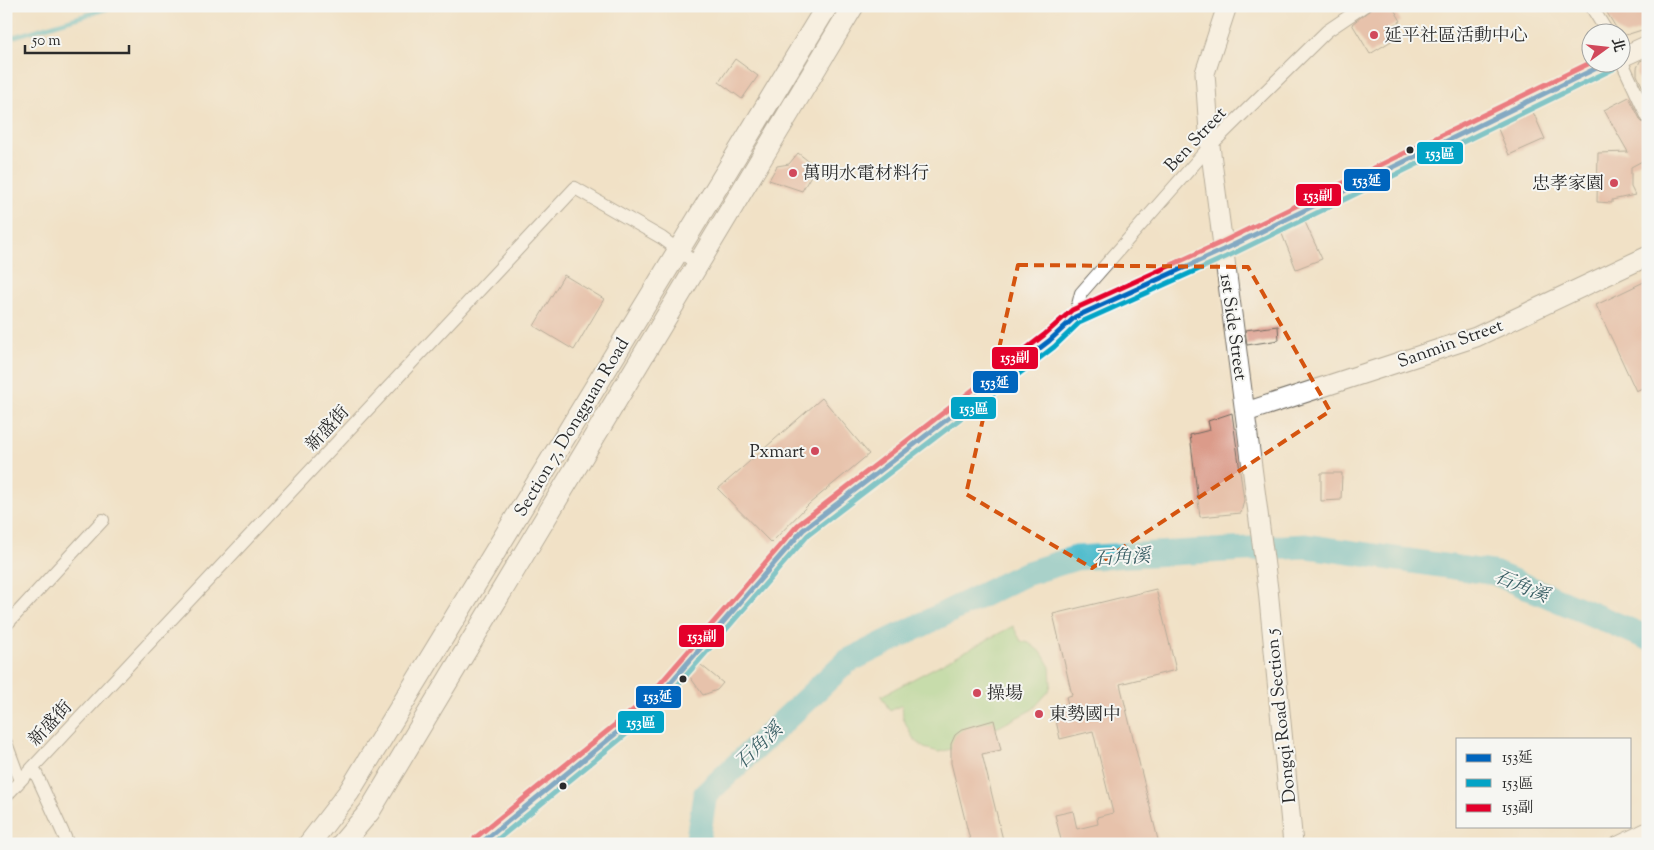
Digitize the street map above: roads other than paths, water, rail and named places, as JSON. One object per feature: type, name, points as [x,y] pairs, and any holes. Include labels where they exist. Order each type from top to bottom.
[{"type":"main road","name":"Section 7, Dongguan Road","points":[[309,844],[349,792],[827,6]]},
{"type":"main road","name":"Section 7, Dongguan Road","points":[[342,844],[369,812],[853,6]]},
{"type":"street","name":"1st Side Street","points":[[1227,6],[1205,73],[1210,146],[1246,412],[1256,502]]},
{"type":"street","name":"Ben Street","points":[[1075,317],[1081,293],[1210,146],[1327,30],[1364,6]]},
{"type":"street","points":[[1591,6],[1601,22]]},
{"type":"street","points":[[1632,52],[1648,45]]},
{"type":"street","points":[[480,844],[652,704],[803,530],[1049,341],[1075,317],[1223,250],[1589,72]]},
{"type":"street","points":[[1627,72],[1648,118]]},
{"type":"street","name":"新盛街","points":[[6,796],[575,188],[662,238],[697,264]]},
{"type":"street","name":"Sanmin Street","points":[[1246,412],[1476,337],[1648,256]]},
{"type":"street","name":"Dongqi Road Section 5","points":[[1256,502],[1268,589],[1294,844]]},
{"type":"street","points":[[6,625],[103,520]]},
{"type":"street","points":[[6,743],[20,782]]},
{"type":"street","points":[[33,768],[68,844]]},
{"type":"street","points":[[1615,844],[1648,828]]},
{"type":"waterway","points":[[6,39],[116,6]]},
{"type":"waterway","name":"石角溪","points":[[697,844],[705,795],[846,662],[1025,574],[1076,558],[1306,546],[1494,573],[1648,638]]},
{"type":"place","name":"延平社區活動中心","points":[[1374,35]]},
{"type":"place","name":"萬明水電材料行","points":[[793,173]]},
{"type":"place","name":"忠孝家園","points":[[1614,183]]},
{"type":"place","name":"Pxmart","points":[[815,451]]},
{"type":"place","name":"操場","points":[[977,693]]},
{"type":"place","name":"東勢國中","points":[[1039,714]]}]
